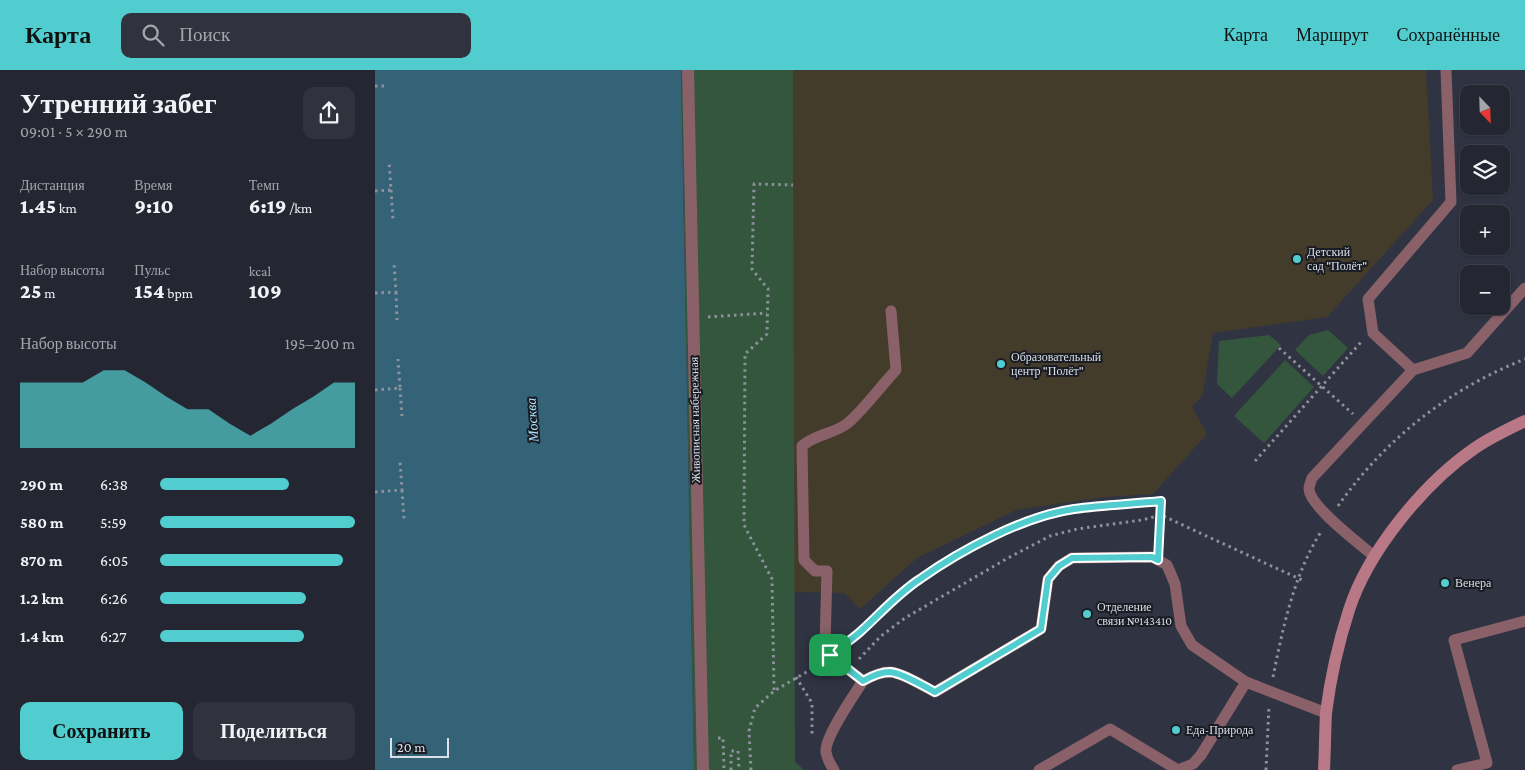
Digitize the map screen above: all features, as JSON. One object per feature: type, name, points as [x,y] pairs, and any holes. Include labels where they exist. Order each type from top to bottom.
[{"type":"main road","points":[[1324,770],[1326,713],[1339,650],[1349,609],[1374,556],[1416,502],[1449,469],[1474,448],[1525,421]]},
{"type":"street","name":"Живописная набережная","points":[[688,70],[703,770]]},
{"type":"lane","points":[[1413,370],[1373,333],[1368,299],[1451,202],[1446,70]]},
{"type":"lane","points":[[1374,556],[1333,522],[1312,497],[1309,489],[1312,478],[1413,370],[1467,353],[1525,288]]},
{"type":"lane","points":[[863,681],[830,655],[825,645],[827,572],[815,571],[804,560],[802,446],[810,439],[836,430],[847,423],[896,370],[891,311]]},
{"type":"lane","points":[[834,770],[825,750],[829,737],[863,681],[872,676],[890,672],[935,692],[1041,629],[1048,579],[1059,566],[1072,558],[1152,557],[1167,564],[1175,584],[1181,626],[1191,644],[1246,682],[1326,713]]},
{"type":"lane","points":[[1457,770],[1487,763],[1454,640],[1525,621]]},
{"type":"lane","points":[[1039,770],[1110,729],[1178,770],[1193,764],[1201,755],[1246,682]]},
{"type":"path","points":[[375,86],[387,86]]},
{"type":"path","points":[[389,161],[393,219]]},
{"type":"path","points":[[774,691],[772,579],[744,525],[745,354],[767,334],[768,289],[752,269],[754,184],[793,185]]},
{"type":"path","points":[[375,191],[391,190]]},
{"type":"path","points":[[394,263],[397,320]]},
{"type":"path","points":[[375,293],[396,292]]},
{"type":"path","points":[[693,317],[767,313]]},
{"type":"path","points":[[1255,461],[1362,341],[1373,333]]},
{"type":"path","points":[[1279,348],[1363,423]]},
{"type":"path","points":[[398,359],[402,416]]},
{"type":"path","points":[[375,390],[400,388]]},
{"type":"path","points":[[400,461],[404,519]]},
{"type":"path","points":[[375,492],[402,490]]},
{"type":"path","points":[[751,770],[749,731],[755,708],[774,691],[830,655],[920,578],[952,558],[996,535],[1036,518],[1074,509],[1161,501],[1158,560]]},
{"type":"path","points":[[796,677],[812,703],[812,741]]},
{"type":"path","points":[[731,770],[731,751],[738,750],[739,770]]},
{"type":"shaded area","name":"Образовательный центр \"Полёт\"","points":[[793,70],[1426,70],[1433,200],[1327,317],[1213,333],[1202,396],[1192,407],[1207,434],[1153,494],[1104,497],[1016,510],[917,558],[860,609],[844,593],[794,592]]},
{"type":"green space","points":[[681,70],[793,70],[795,762],[804,770],[694,770]]},
{"type":"green space","points":[[1328,330],[1348,348],[1323,376],[1295,350],[1309,335]]},
{"type":"green space","points":[[1269,335],[1281,345],[1232,398],[1217,384],[1219,341]]},
{"type":"green space","points":[[1285,360],[1314,387],[1264,443],[1234,416]]},
{"type":"water","name":"Москва","points":[[375,70],[681,70],[694,770],[375,770]]},
{"type":"place","name":"Детский сад \"Полёт\"","points":[[1297,259]]},
{"type":"place","name":"Образовательный центр \"Полёт\"","points":[[1001,364]]},
{"type":"place","name":"Венера","points":[[1445,583]]},
{"type":"place","name":"Отделение связи №143410","points":[[1087,614]]},
{"type":"place","name":"Еда-Природа","points":[[1176,730]]},
{"type":"route","points":[[1161,501],[1158,560],[1152,557],[1072,558],[1059,566],[1048,579],[1041,629],[935,692],[890,672],[872,676],[863,681],[830,655],[920,578],[952,558],[996,535],[1036,518],[1074,509],[1161,501]]}]
